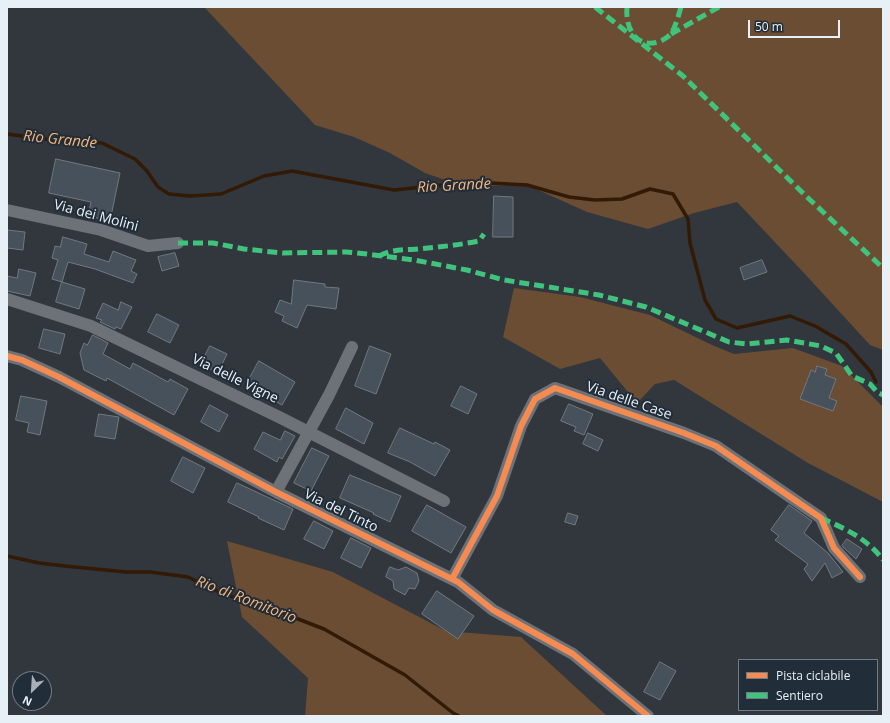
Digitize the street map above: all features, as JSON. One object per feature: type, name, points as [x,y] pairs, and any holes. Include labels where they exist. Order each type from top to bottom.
[{"type":"street","name":"Via dei Molini","points":[[7,210],[101,230],[148,246],[178,243]]},
{"type":"street","name":"Via delle Vigne","points":[[7,298],[91,326],[309,432],[444,501]]},
{"type":"street","points":[[276,492],[309,432],[352,347]]},
{"type":"street","name":"Via del Tinto","points":[[7,356],[22,360],[59,377],[276,492],[458,582],[493,610],[573,654],[648,716]]},
{"type":"street","name":"Via delle Case","points":[[452,579],[497,496],[521,426],[535,398],[555,388],[684,433],[716,446],[821,518],[834,548],[860,577]]},
{"type":"shaded area","points":[[204,7],[883,7],[883,350],[870,345],[737,202],[694,213],[648,229],[587,212],[527,185],[462,186],[425,173],[390,153],[354,137],[315,125]]},
{"type":"shaded area","points":[[514,288],[580,297],[650,315],[734,354],[793,348],[842,366],[883,407],[883,502],[808,463],[674,380],[655,384],[637,403],[600,358],[560,369],[503,337]]},
{"type":"shaded area","points":[[227,541],[333,572],[446,631],[521,637],[607,716],[305,716],[308,678],[242,617]]},
{"type":"building","points":[[56,159],[120,173],[110,221],[88,216],[91,202],[49,193]]},
{"type":"building","points":[[494,196],[513,197],[513,237],[493,237]]},
{"type":"building","points":[[7,230],[25,232],[23,250],[7,248]]},
{"type":"building","points":[[63,237],[87,244],[84,254],[109,262],[113,251],[136,260],[131,271],[137,274],[133,283],[95,269],[68,262],[62,282],[52,279],[58,260],[52,258],[55,246],[60,247]]},
{"type":"building","points":[[175,253],[179,266],[162,271],[158,257]]},
{"type":"building","points":[[762,260],[767,272],[744,280],[740,268]]},
{"type":"building","points":[[19,269],[36,273],[30,296],[7,291],[7,276],[17,278]]},
{"type":"building","points":[[294,280],[325,284],[325,287],[339,288],[336,309],[307,305],[297,328],[282,321],[284,316],[275,312],[280,300],[291,304]]},
{"type":"building","points":[[62,282],[85,289],[79,309],[56,302]]},
{"type":"building","points":[[121,302],[132,307],[121,329],[116,327],[115,329],[100,322],[102,320],[96,318],[103,303],[118,310]]},
{"type":"building","points":[[157,314],[179,325],[170,343],[148,332]]},
{"type":"building","points":[[44,329],[65,334],[60,354],[39,348]]},
{"type":"building","points":[[93,335],[108,343],[103,354],[130,369],[133,363],[168,382],[170,379],[188,389],[174,415],[107,378],[106,381],[84,370],[80,353],[84,343],[87,345]]},
{"type":"building","points":[[210,346],[227,354],[218,373],[201,364]]},
{"type":"building","points":[[370,346],[391,354],[376,394],[355,386]]},
{"type":"building","points":[[259,361],[295,382],[282,405],[246,385]]},
{"type":"building","points":[[817,366],[827,369],[825,375],[836,379],[829,398],[837,401],[833,411],[800,399],[811,370],[815,372]]},
{"type":"building","points":[[461,386],[477,394],[468,414],[451,406]]},
{"type":"building","points":[[21,396],[47,401],[40,435],[27,432],[29,423],[16,420]]},
{"type":"building","points":[[569,404],[593,414],[584,435],[574,431],[576,427],[561,421]]},
{"type":"building","points":[[210,405],[228,415],[219,432],[201,422]]},
{"type":"building","points":[[346,408],[373,423],[364,444],[336,429]]},
{"type":"building","points":[[99,414],[119,417],[115,439],[95,436]]},
{"type":"building","points":[[400,428],[434,444],[435,442],[450,450],[435,476],[410,462],[388,453]]},
{"type":"building","points":[[285,431],[295,436],[282,459],[279,457],[277,462],[254,449],[263,432],[280,440]]},
{"type":"building","points":[[588,433],[603,440],[598,451],[583,444]]},
{"type":"building","points":[[312,448],[329,456],[311,491],[294,483]]},
{"type":"building","points":[[183,457],[205,468],[193,493],[171,481]]},
{"type":"building","points":[[350,475],[401,496],[390,522],[340,498]]},
{"type":"building","points":[[237,483],[293,509],[284,530],[228,502]]},
{"type":"building","points":[[427,505],[466,527],[451,553],[412,531]]},
{"type":"building","points":[[789,505],[812,521],[804,533],[828,553],[843,572],[832,578],[825,563],[812,581],[804,569],[808,564],[775,540],[779,536],[771,530]]},
{"type":"building","points":[[568,513],[578,516],[575,525],[565,522]]},
{"type":"building","points":[[314,521],[333,531],[324,549],[304,539]]},
{"type":"building","points":[[351,538],[371,548],[361,568],[341,558]]},
{"type":"building","points":[[847,539],[862,549],[856,559],[842,546]]},
{"type":"building","points":[[390,567],[398,570],[406,567],[417,573],[419,581],[415,589],[409,588],[405,595],[394,589],[393,581],[386,577]]},
{"type":"building","points":[[437,591],[474,616],[458,639],[422,614]]},
{"type":"building","points":[[660,662],[676,671],[660,700],[644,692]]},
{"type":"waterway","name":"Rio Grande","points":[[7,134],[69,142],[102,143],[135,159],[147,171],[158,187],[169,194],[190,196],[221,194],[264,176],[292,171],[394,190],[472,182],[527,185],[569,197],[595,200],[622,199],[650,189],[673,194],[688,219],[690,243],[705,300],[716,319],[737,328],[790,316],[815,326],[846,344],[871,372],[876,382]]},
{"type":"waterway","name":"Rio di Romitorio","points":[[7,556],[39,563],[126,572],[150,572],[188,577],[221,593],[280,612],[324,629],[405,675],[453,713],[459,716]]},
{"type":"marked path","points":[[595,7],[683,76],[807,197],[883,268]]},
{"type":"marked path","points":[[627,7],[628,21],[633,34],[643,42],[650,43],[661,41],[671,34],[681,7]]},
{"type":"marked path","points":[[671,34],[719,7]]},
{"type":"marked path","points":[[379,256],[394,251],[442,247],[479,241],[484,234]]},
{"type":"marked path","points":[[178,243],[213,243],[244,249],[283,253],[346,252],[367,254],[414,260],[467,270],[504,280],[599,295],[646,307],[729,342],[747,344],[787,340],[821,346],[836,353],[852,376],[870,384],[877,392],[883,395]]},
{"type":"marked path","points":[[821,518],[847,530],[863,540],[883,560]]},
{"type":"cycle path","points":[[7,356],[22,360],[59,377],[276,492],[458,582],[493,610],[573,654],[648,716]]},
{"type":"cycle path","points":[[452,579],[497,496],[521,426],[535,399],[555,388],[684,433],[716,446],[821,518],[834,548],[860,577]]}]
